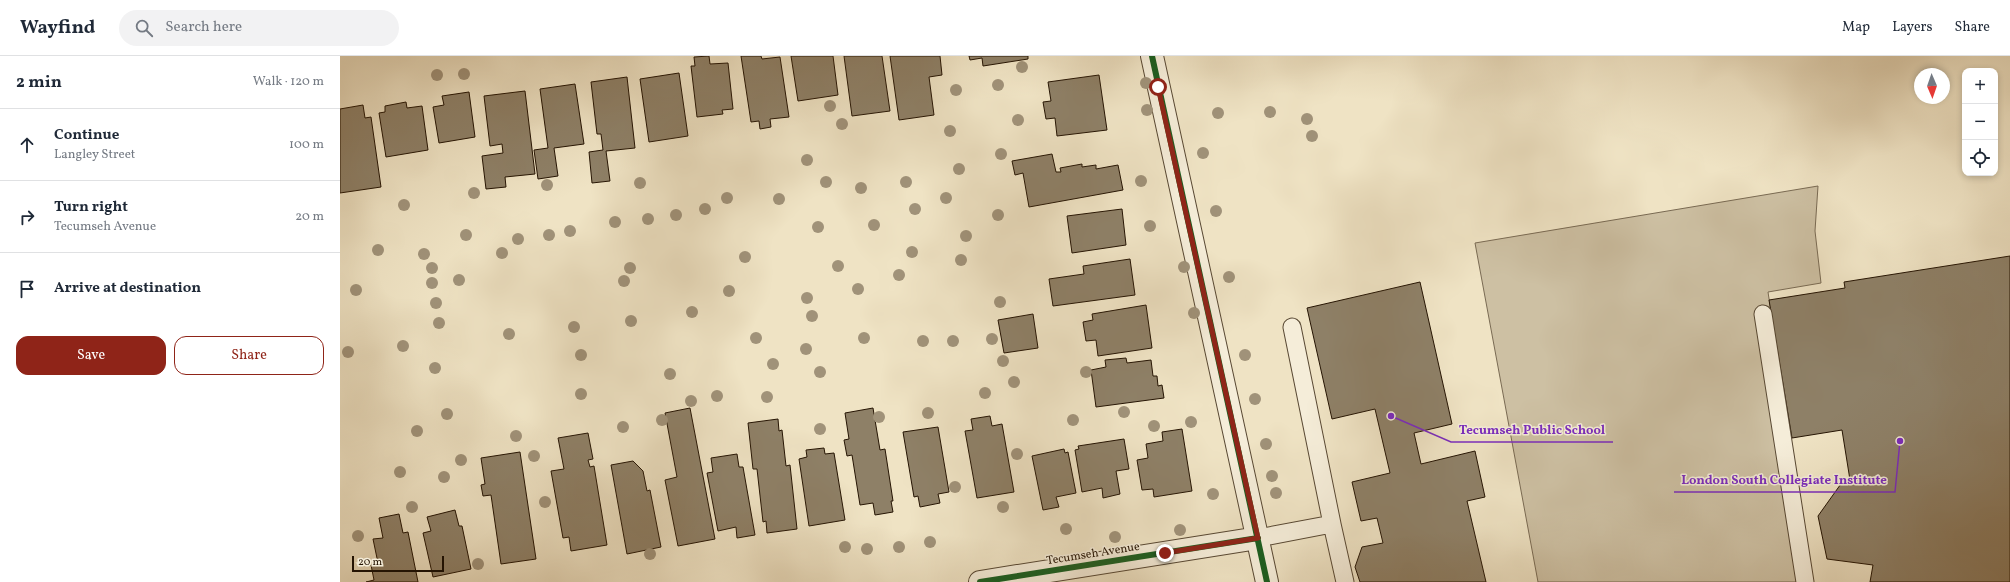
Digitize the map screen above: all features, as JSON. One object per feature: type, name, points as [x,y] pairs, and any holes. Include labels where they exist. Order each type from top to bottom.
[{"type":"street","points":[[1152,56],[1267,582]]},
{"type":"street","name":"Tecumseh Avenue","points":[[980,582],[1258,538]]},
{"type":"lane","points":[[1763,314],[1805,582]]},
{"type":"lane","points":[[1292,327],[1345,582]]},
{"type":"lane","points":[[1258,538],[1332,524]]},
{"type":"shaded area","points":[[1818,186],[1815,231],[1821,283],[1768,292],[1812,582],[1538,582],[1475,243]]},
{"type":"building","points":[[709,56],[710,64],[728,63],[733,109],[722,110],[723,114],[697,117],[691,66],[695,66],[694,57]]},
{"type":"building","points":[[741,56],[761,56],[762,59],[780,57],[789,117],[770,119],[771,127],[760,129],[759,121],[751,122]]},
{"type":"building","points":[[791,56],[833,56],[838,95],[798,101]]},
{"type":"building","points":[[844,56],[882,56],[890,111],[852,116]]},
{"type":"building","points":[[890,56],[940,56],[942,75],[929,77],[934,115],[899,120]]},
{"type":"building","points":[[969,56],[1028,56],[1028,59],[983,66],[982,58],[970,60]]},
{"type":"building","points":[[679,73],[688,136],[649,142],[640,79]]},
{"type":"building","points":[[1099,75],[1107,130],[1057,136],[1055,118],[1046,119],[1043,102],[1051,101],[1048,82]]},
{"type":"building","points":[[627,77],[635,148],[606,151],[610,181],[592,183],[589,152],[603,150],[601,134],[597,134],[591,82]]},
{"type":"building","points":[[575,84],[584,144],[554,148],[558,176],[538,179],[534,150],[548,148],[540,89]]},
{"type":"building","points":[[525,91],[535,174],[505,177],[506,187],[486,189],[482,156],[503,153],[502,144],[490,146],[484,96]]},
{"type":"building","points":[[469,92],[475,137],[439,143],[433,107],[444,105],[442,96]]},
{"type":"building","points":[[406,102],[407,108],[422,106],[428,150],[386,157],[379,113],[385,112],[385,106]]},
{"type":"building","points":[[363,105],[365,118],[371,117],[381,187],[340,193],[340,109]]},
{"type":"building","points":[[1052,154],[1056,172],[1061,172],[1060,168],[1082,164],[1082,167],[1096,165],[1096,169],[1118,165],[1123,190],[1029,207],[1023,173],[1015,175],[1012,161]]},
{"type":"building","points":[[1122,209],[1126,245],[1072,253],[1067,216]]},
{"type":"building","points":[[2010,256],[2010,582],[1870,582],[1873,565],[1827,559],[1818,516],[1843,481],[1850,480],[1842,430],[1792,438],[1769,300],[1845,288],[1844,282]]},
{"type":"building","points":[[1130,259],[1135,295],[1053,306],[1049,279],[1084,274],[1083,266]]},
{"type":"building","points":[[1420,282],[1452,424],[1414,433],[1421,464],[1475,451],[1485,497],[1467,501],[1486,582],[1360,582],[1355,567],[1362,547],[1383,543],[1377,518],[1361,521],[1352,482],[1390,473],[1375,409],[1332,419],[1307,308]]},
{"type":"building","points":[[1146,305],[1152,348],[1098,356],[1096,340],[1086,341],[1083,322],[1093,320],[1092,314]]},
{"type":"building","points":[[1033,314],[1038,348],[1004,353],[998,320]]},
{"type":"building","points":[[1126,358],[1127,363],[1151,360],[1153,376],[1157,376],[1158,386],[1162,385],[1164,398],[1096,407],[1091,370],[1106,367],[1105,360]]},
{"type":"building","points":[[690,408],[715,539],[678,546],[665,480],[677,477],[665,413]]},
{"type":"building","points":[[873,408],[880,450],[885,449],[893,501],[891,501],[893,512],[875,515],[873,503],[860,505],[852,455],[847,456],[844,440],[849,439],[845,413]]},
{"type":"building","points":[[990,416],[992,426],[1002,424],[1014,492],[977,498],[965,431],[973,430],[971,419]]},
{"type":"building","points":[[778,419],[779,431],[782,430],[786,466],[790,465],[797,529],[767,533],[766,521],[763,522],[757,469],[753,469],[748,423]]},
{"type":"building","points":[[938,427],[949,492],[938,494],[940,503],[920,507],[918,496],[914,497],[903,432]]},
{"type":"building","points":[[1182,429],[1192,491],[1154,497],[1153,489],[1142,490],[1137,460],[1148,458],[1146,444],[1163,441],[1162,432]]},
{"type":"building","points":[[588,433],[593,459],[588,460],[590,467],[594,466],[607,545],[571,551],[569,537],[563,538],[551,471],[564,469],[558,438]]},
{"type":"building","points":[[1124,439],[1129,469],[1116,471],[1120,494],[1103,498],[1102,488],[1082,492],[1075,450],[1079,449],[1078,446]]},
{"type":"building","points":[[824,448],[825,454],[834,453],[845,520],[809,526],[799,459],[807,457],[806,450]]},
{"type":"building","points":[[1064,449],[1065,453],[1068,452],[1076,493],[1056,497],[1059,507],[1043,510],[1032,456]]},
{"type":"building","points":[[520,452],[536,559],[501,564],[491,495],[483,496],[481,485],[485,484],[481,458]]},
{"type":"building","points":[[737,454],[739,467],[743,467],[755,535],[737,538],[736,527],[718,531],[707,473],[713,472],[711,458]]},
{"type":"building","points":[[633,461],[643,471],[647,491],[650,490],[661,547],[627,554],[611,465]]},
{"type":"building","points":[[455,510],[459,526],[462,526],[471,569],[433,577],[423,533],[431,531],[427,517]]},
{"type":"building","points":[[399,514],[403,533],[408,532],[418,582],[366,582],[374,580],[371,565],[378,563],[373,539],[383,538],[379,518]]},
{"type":"cycle path","points":[[1152,56],[1267,582]]},
{"type":"cycle path","points":[[980,582],[1258,538]]},
{"type":"place","name":"Tecumseh Public School","points":[[1391,416]]},
{"type":"place","name":"London South Collegiate Institute","points":[[1900,441]]},
{"type":"route","points":[[1158,87],[1258,538],[1165,553]]}]
